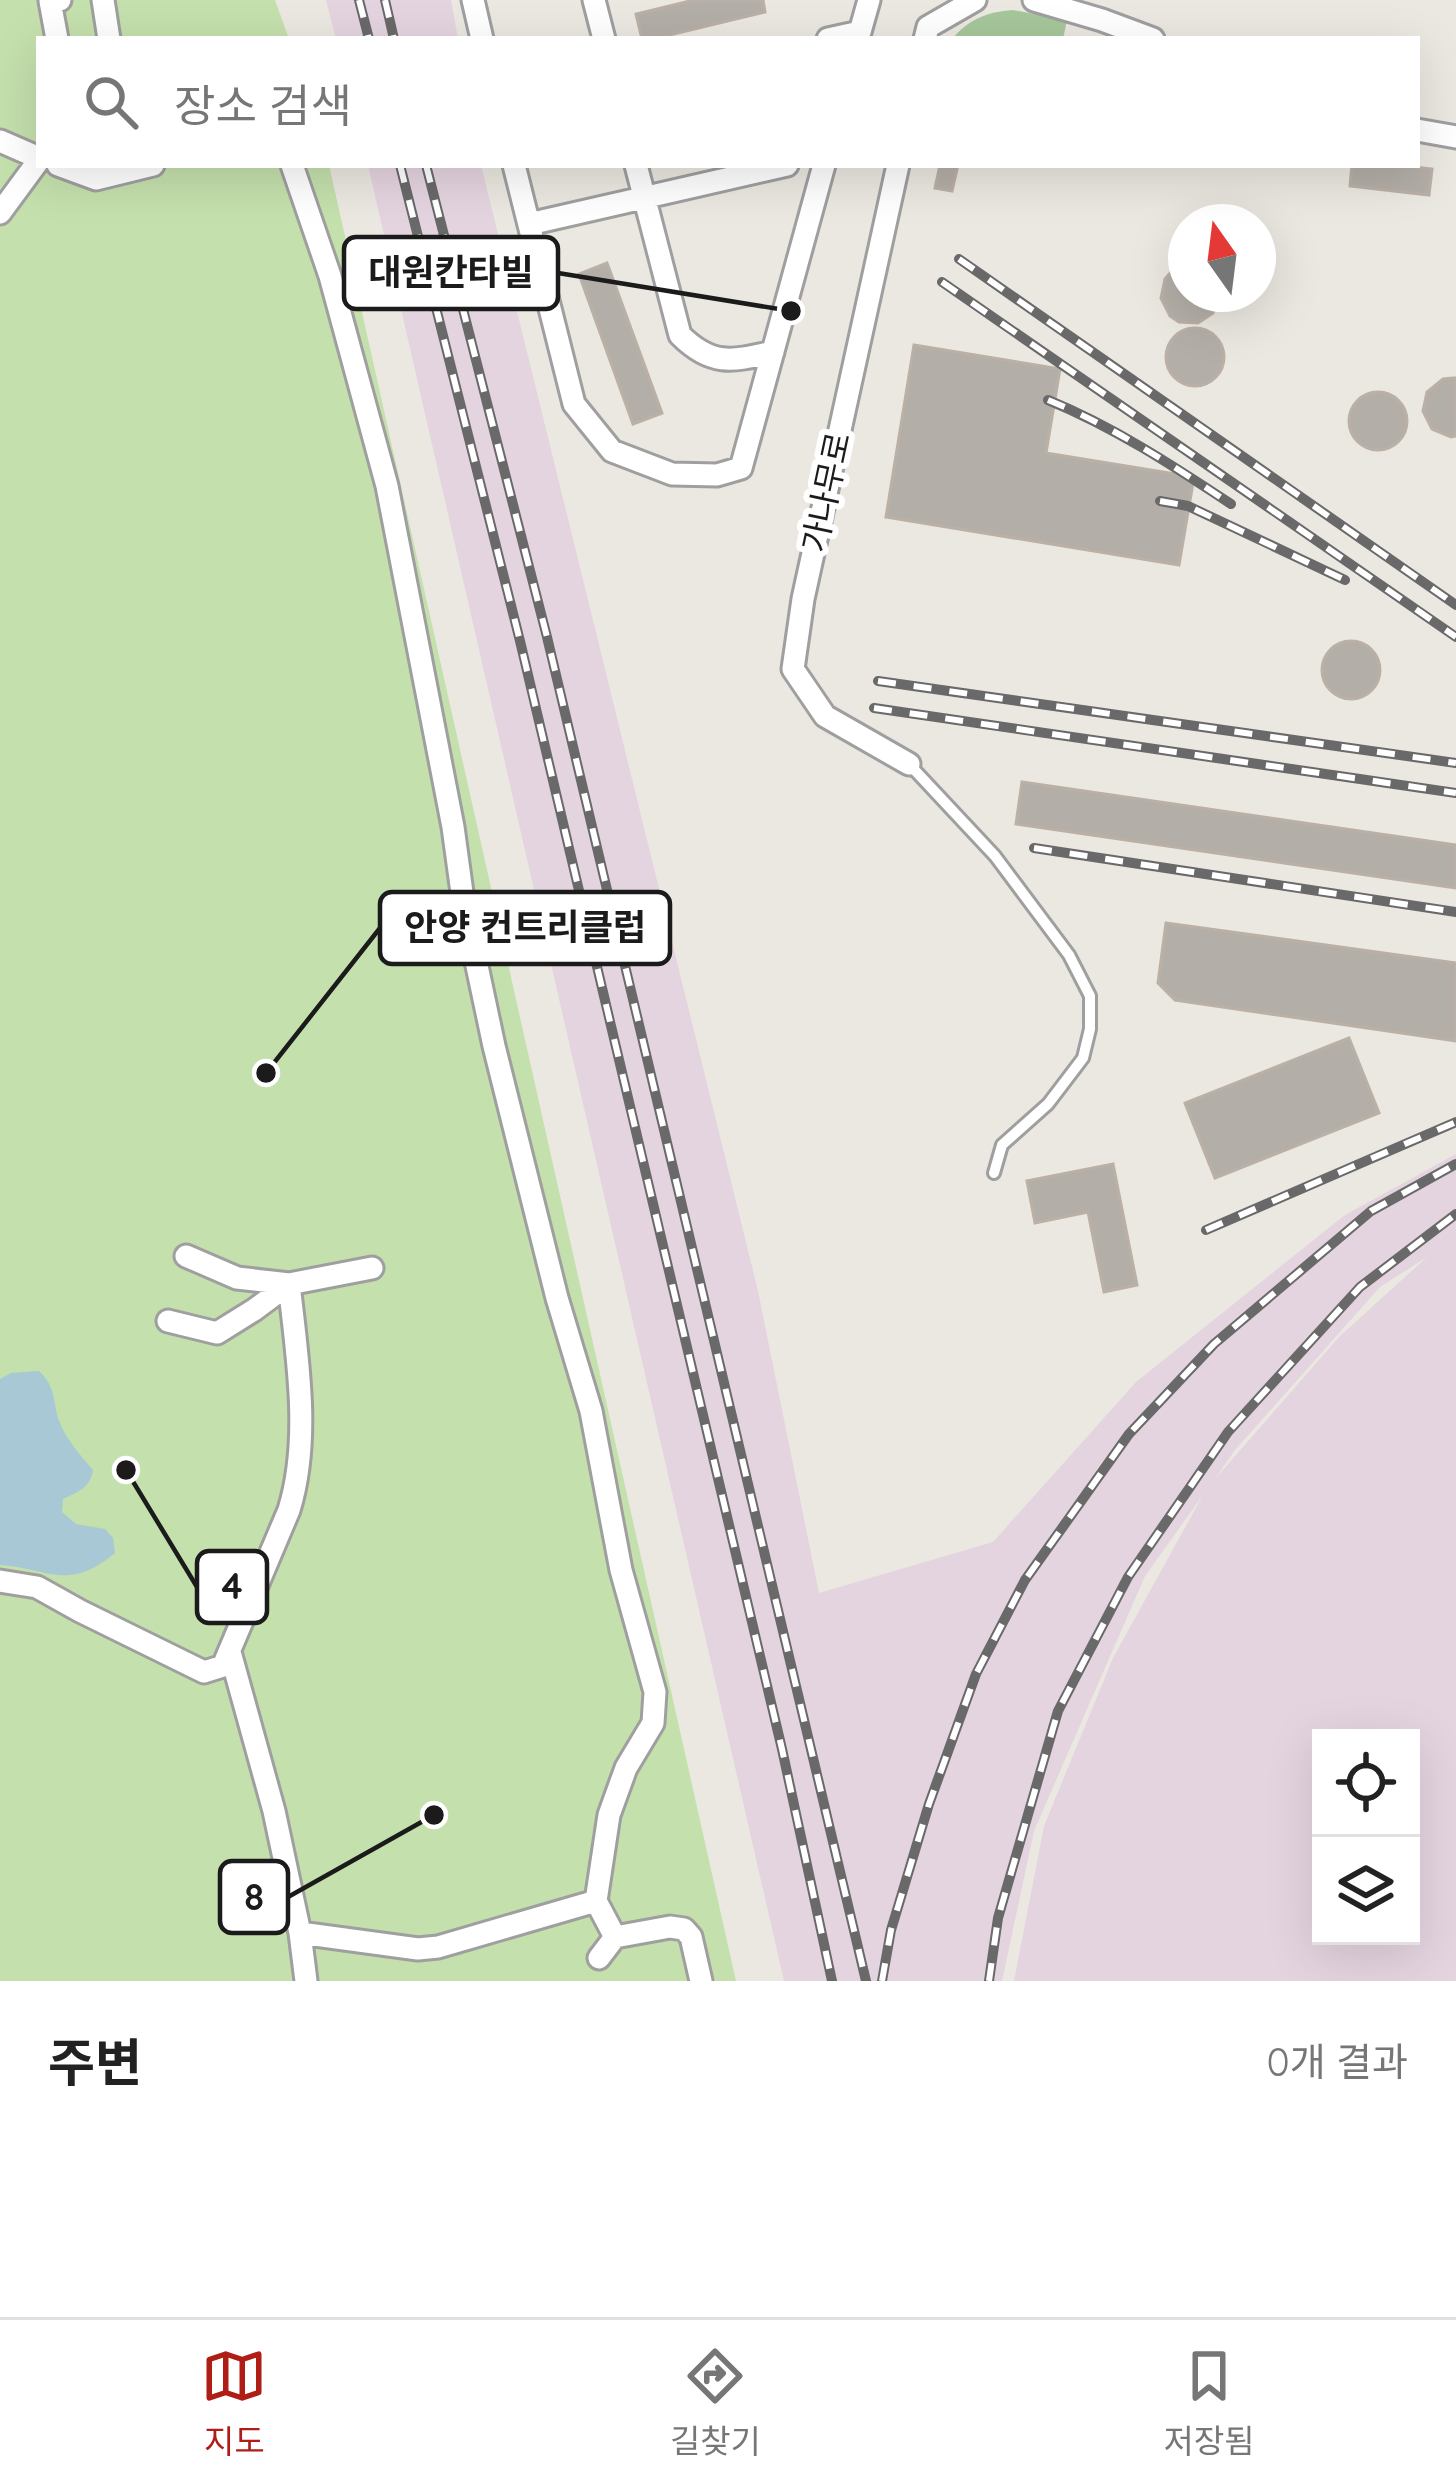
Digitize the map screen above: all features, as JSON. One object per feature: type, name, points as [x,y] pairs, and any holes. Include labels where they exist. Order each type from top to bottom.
[{"type":"street","points":[[56,36],[50,2],[59,0]]},
{"type":"street","points":[[103,0],[109,36]]},
{"type":"street","points":[[473,0],[481,36]]},
{"type":"street","points":[[594,0],[603,36]]},
{"type":"street","points":[[859,35],[869,0]]},
{"type":"street","points":[[926,36],[928,27],[975,0]]},
{"type":"street","points":[[1034,0],[1145,36]]},
{"type":"street","points":[[1420,130],[1456,136]]},
{"type":"street","points":[[0,141],[36,158]]},
{"type":"street","points":[[0,213],[36,163]]},
{"type":"street","points":[[66,168],[96,179],[141,168]]},
{"type":"street","points":[[293,168],[330,276],[387,486],[494,1046],[557,1298],[591,1411],[621,1570],[655,1692],[653,1723],[626,1768],[609,1815],[596,1901],[615,1937]]},
{"type":"street","points":[[515,168],[574,404],[612,451],[672,474],[717,475],[741,467],[823,168]]},
{"type":"street","points":[[637,168],[680,335],[698,353],[730,362],[772,352]]},
{"type":"street","points":[[529,224],[774,168]]},
{"type":"street","name":"가나무로","points":[[897,168],[803,599],[793,669],[825,716],[909,764]]},
{"type":"street","points":[[186,1256],[237,1278],[289,1284],[372,1268]]},
{"type":"street","points":[[168,1321],[217,1333],[289,1284]]},
{"type":"street","points":[[0,1581],[37,1587],[204,1672],[223,1666],[296,1490],[299,1401],[289,1284]]},
{"type":"street","points":[[230,1652],[274,1811],[307,1981]]},
{"type":"street","points":[[300,1934],[418,1949],[438,1947],[596,1901]]},
{"type":"street","points":[[599,1958],[615,1937],[684,1929],[691,1937],[701,1981]]},
{"type":"lane","points":[[909,764],[995,856],[1069,956],[1090,996],[1090,1029],[1083,1058],[1048,1104],[1002,1145],[994,1173]]},
{"type":"shaded area","points":[[326,0],[451,0],[457,36],[335,36]]},
{"type":"shaded area","points":[[369,168],[482,168],[758,1291],[819,1593],[993,1542],[1136,1382],[1345,1215],[1456,1154],[1456,1981],[1014,1981],[1044,1826],[1113,1658],[1203,1495],[1145,1576],[1034,1831],[1002,1981],[784,1981]],"holes":[[[1427,1257],[1339,1337],[1215,1479],[1235,1450],[1380,1287]]]},
{"type":"green space","points":[[0,0],[275,0],[288,36],[36,36],[36,168],[330,168],[736,1981],[0,1981]]},
{"type":"green space","points":[[1013,10],[1067,20],[1064,36],[955,36],[965,26]]},
{"type":"water","points":[[39,1371],[51,1387],[64,1432],[93,1470],[86,1485],[63,1499],[62,1512],[76,1524],[105,1529],[113,1538],[115,1553],[71,1575],[0,1565],[0,1379],[11,1373]]},
{"type":"building","points":[[694,0],[763,0],[765,12],[665,36],[641,36],[636,14]]},
{"type":"building","points":[[939,168],[957,168],[952,191],[935,188]]},
{"type":"building","points":[[1352,168],[1432,169],[1429,195],[1350,186]]},
{"type":"building","points":[[607,263],[662,413],[633,424],[579,274]]},
{"type":"building","points":[[1168,276],[1168,312],[1161,298]]},
{"type":"building","points":[[1168,312],[1213,312],[1198,323],[1179,322]]},
{"type":"building","points":[[1195,328],[1216,336],[1224,357],[1216,378],[1195,386],[1174,378],[1166,357],[1174,336]]},
{"type":"building","points":[[914,345],[1060,369],[1046,453],[1194,477],[1179,565],[886,517]]},
{"type":"building","points":[[1456,378],[1456,436],[1451,437],[1432,429],[1423,411],[1427,392],[1443,379]]},
{"type":"building","points":[[1378,392],[1399,400],[1407,421],[1399,442],[1378,450],[1357,442],[1349,421],[1357,400]]},
{"type":"building","points":[[1351,641],[1372,649],[1380,670],[1372,691],[1351,699],[1330,691],[1322,670],[1330,649]]},
{"type":"building","points":[[1022,782],[1456,845],[1456,888],[1016,824]]},
{"type":"building","points":[[1166,923],[1456,963],[1456,1041],[1175,1000],[1158,983]]},
{"type":"building","points":[[1349,1038],[1379,1113],[1215,1178],[1185,1103]]},
{"type":"building","points":[[1113,1164],[1137,1285],[1104,1292],[1088,1212],[1035,1223],[1027,1181]]},
{"type":"railway","points":[[359,0],[368,36]]},
{"type":"railway","points":[[385,0],[393,36]]},
{"type":"railway","points":[[401,168],[520,641],[782,1749],[832,1981]]},
{"type":"railway","points":[[427,168],[547,637],[866,1981]]},
{"type":"railway","points":[[959,259],[1456,605]]},
{"type":"railway","points":[[942,282],[1456,637]]},
{"type":"railway","points":[[1048,400],[1119,434],[1231,504]]},
{"type":"railway","points":[[1160,501],[1188,506],[1345,580]]},
{"type":"railway","points":[[878,681],[1456,763]]},
{"type":"railway","points":[[874,708],[1456,793]]},
{"type":"railway","points":[[1034,848],[1456,912]]},
{"type":"railway","points":[[1206,1230],[1456,1122]]},
{"type":"railway","points":[[882,1981],[891,1930],[929,1804],[976,1674],[1025,1580],[1129,1434],[1214,1344],[1371,1211],[1456,1164]]},
{"type":"railway","points":[[989,1981],[998,1918],[1058,1711],[1128,1577],[1228,1432],[1360,1287],[1456,1214]]},
{"type":"place","name":"대원칸타빌","points":[[791,311]]},
{"type":"place","name":"안양 컨트리클럽","points":[[266,1073]]},
{"type":"place","name":"4","points":[[126,1470]]},
{"type":"place","name":"8","points":[[434,1815]]}]
